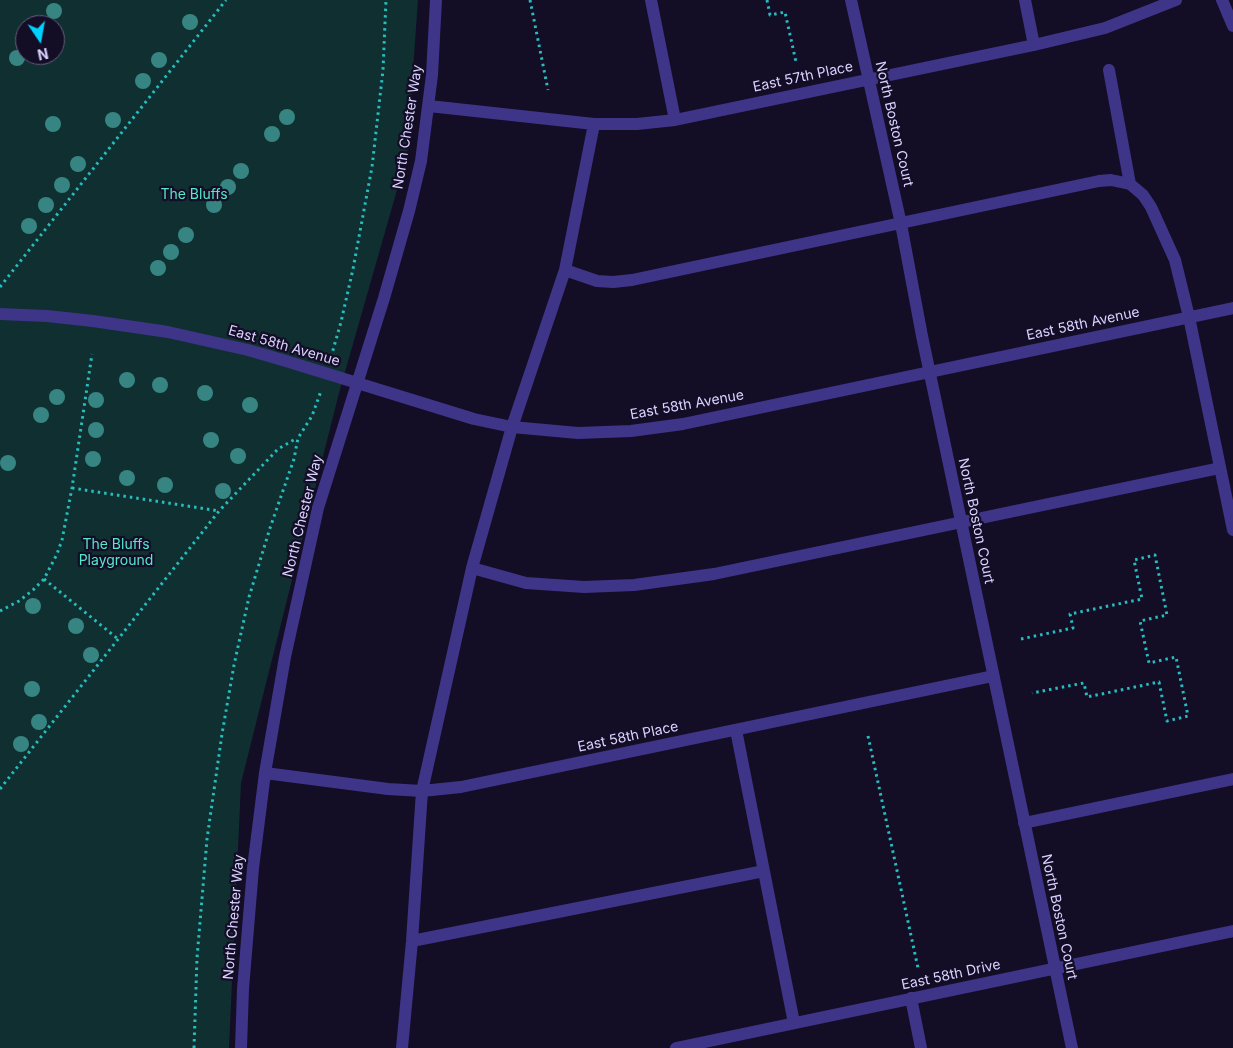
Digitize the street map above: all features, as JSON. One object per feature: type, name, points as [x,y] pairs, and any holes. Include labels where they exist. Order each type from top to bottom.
[{"type":"street","name":"North Chester Way","points":[[241,1048],[248,920],[256,838],[292,623],[318,508],[409,211],[421,161],[435,50],[436,0]]},
{"type":"street","points":[[651,0],[675,120]]},
{"type":"street","name":"North Boston Court","points":[[851,0],[901,224],[929,372],[1072,1048]]},
{"type":"street","points":[[1025,0],[1034,45]]},
{"type":"street","name":"East 57th Place","points":[[429,106],[594,124],[637,124],[675,120],[1034,45],[1105,28],[1176,0]]},
{"type":"street","points":[[1222,0],[1233,26]]},
{"type":"street","points":[[1109,70],[1130,184]]},
{"type":"street","points":[[402,1048],[412,941],[422,791],[472,568],[512,427],[565,270],[594,124]]},
{"type":"street","points":[[565,270],[598,281],[632,280],[1099,181],[1111,180],[1130,184],[1143,195],[1151,207],[1175,260],[1189,317],[1233,530]]},
{"type":"street","name":"East 58th Avenue","points":[[0,314],[84,320],[168,332],[248,350],[474,419],[512,427],[578,433],[622,432],[657,428],[1233,308]]},
{"type":"street","points":[[472,568],[526,583],[584,587],[634,585],[714,574],[1220,468]]},
{"type":"street","name":"East 58th Place","points":[[266,773],[388,789],[422,791],[485,783],[993,676]]},
{"type":"street","points":[[736,730],[794,1023]]},
{"type":"street","points":[[1024,823],[1233,779]]},
{"type":"street","points":[[412,941],[764,871]]},
{"type":"street","name":"East 58th Drive","points":[[676,1048],[1233,931]]},
{"type":"street","points":[[911,998],[921,1048]]},
{"type":"path","points":[[0,287],[226,0]]},
{"type":"path","points":[[330,359],[348,296],[368,192],[383,70],[386,0]]},
{"type":"path","points":[[530,0],[548,90]]},
{"type":"path","points":[[767,0],[770,16],[785,12],[796,62]]},
{"type":"path","points":[[0,611],[19,601],[44,579],[57,554],[62,540],[72,488],[92,354]]},
{"type":"path","points":[[194,1048],[202,885],[224,718],[249,597],[272,520],[294,459],[298,438],[312,416],[322,386]]},
{"type":"path","points":[[0,789],[219,511],[278,449],[298,438]]},
{"type":"path","points":[[72,488],[219,511]]},
{"type":"path","points":[[1020,639],[1073,628],[1070,614],[1142,599],[1134,560],[1155,555],[1167,615],[1140,621],[1143,638],[1149,663],[1176,657],[1188,716],[1167,720],[1159,682],[1087,697],[1084,682],[1032,693]]},
{"type":"path","points":[[44,579],[118,639]]},
{"type":"path","points":[[868,736],[918,968]]},
{"type":"green space","name":"The Bluffs","points":[[0,0],[418,0],[407,155],[339,393],[241,783],[229,1048],[0,1048]]},
{"type":"park label","name":"The Bluffs Playground","points":[[116,554]]}]
